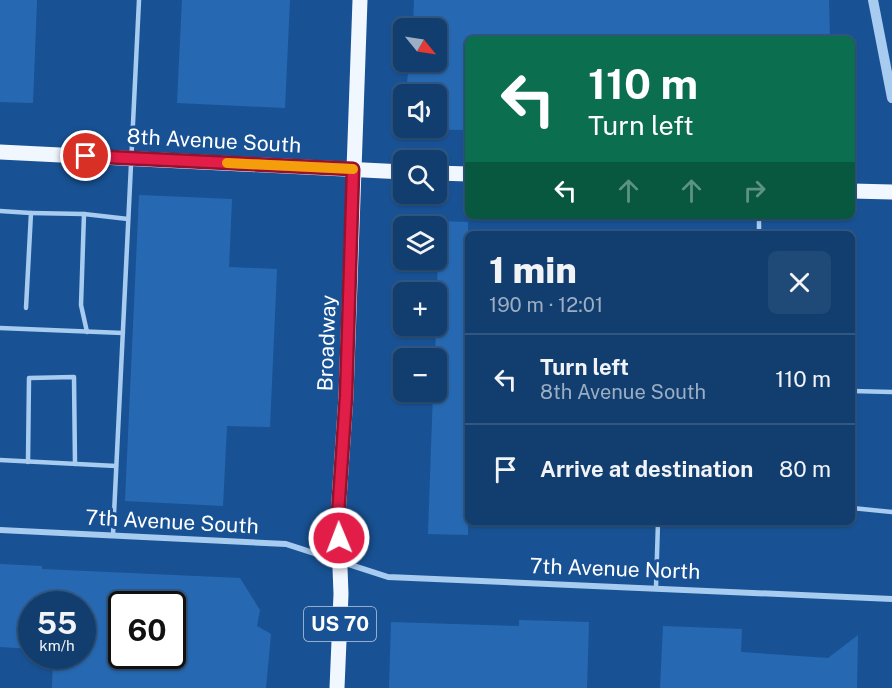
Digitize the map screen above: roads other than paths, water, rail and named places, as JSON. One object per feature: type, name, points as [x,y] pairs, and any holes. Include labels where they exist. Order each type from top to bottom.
[{"type":"main road","name":"Broadway","points":[[337,688],[341,594],[338,515],[346,396],[360,0]]},
{"type":"main road","name":"8th Avenue South","points":[[0,152],[393,171]]},
{"type":"main road","points":[[447,173],[465,174]]},
{"type":"main road","points":[[855,191],[892,192]]},
{"type":"street","points":[[873,0],[892,98]]},
{"type":"street","name":"7th Avenue South","points":[[0,530],[286,544],[340,560]]},
{"type":"street","name":"7th Avenue North","points":[[340,560],[388,577],[892,599]]},
{"type":"lane","points":[[113,535],[138,0]]},
{"type":"lane","points":[[0,211],[84,214],[128,219]]},
{"type":"lane","points":[[26,308],[31,213]]},
{"type":"lane","points":[[84,214],[81,305],[87,332]]},
{"type":"lane","points":[[759,219],[759,231]]},
{"type":"lane","points":[[0,328],[123,333]]},
{"type":"lane","points":[[28,462],[29,378],[74,377],[75,464]]},
{"type":"lane","points":[[855,391],[892,392]]},
{"type":"lane","points":[[0,460],[116,466]]},
{"type":"lane","points":[[855,508],[892,512]]},
{"type":"lane","points":[[656,587],[658,525]]}]
